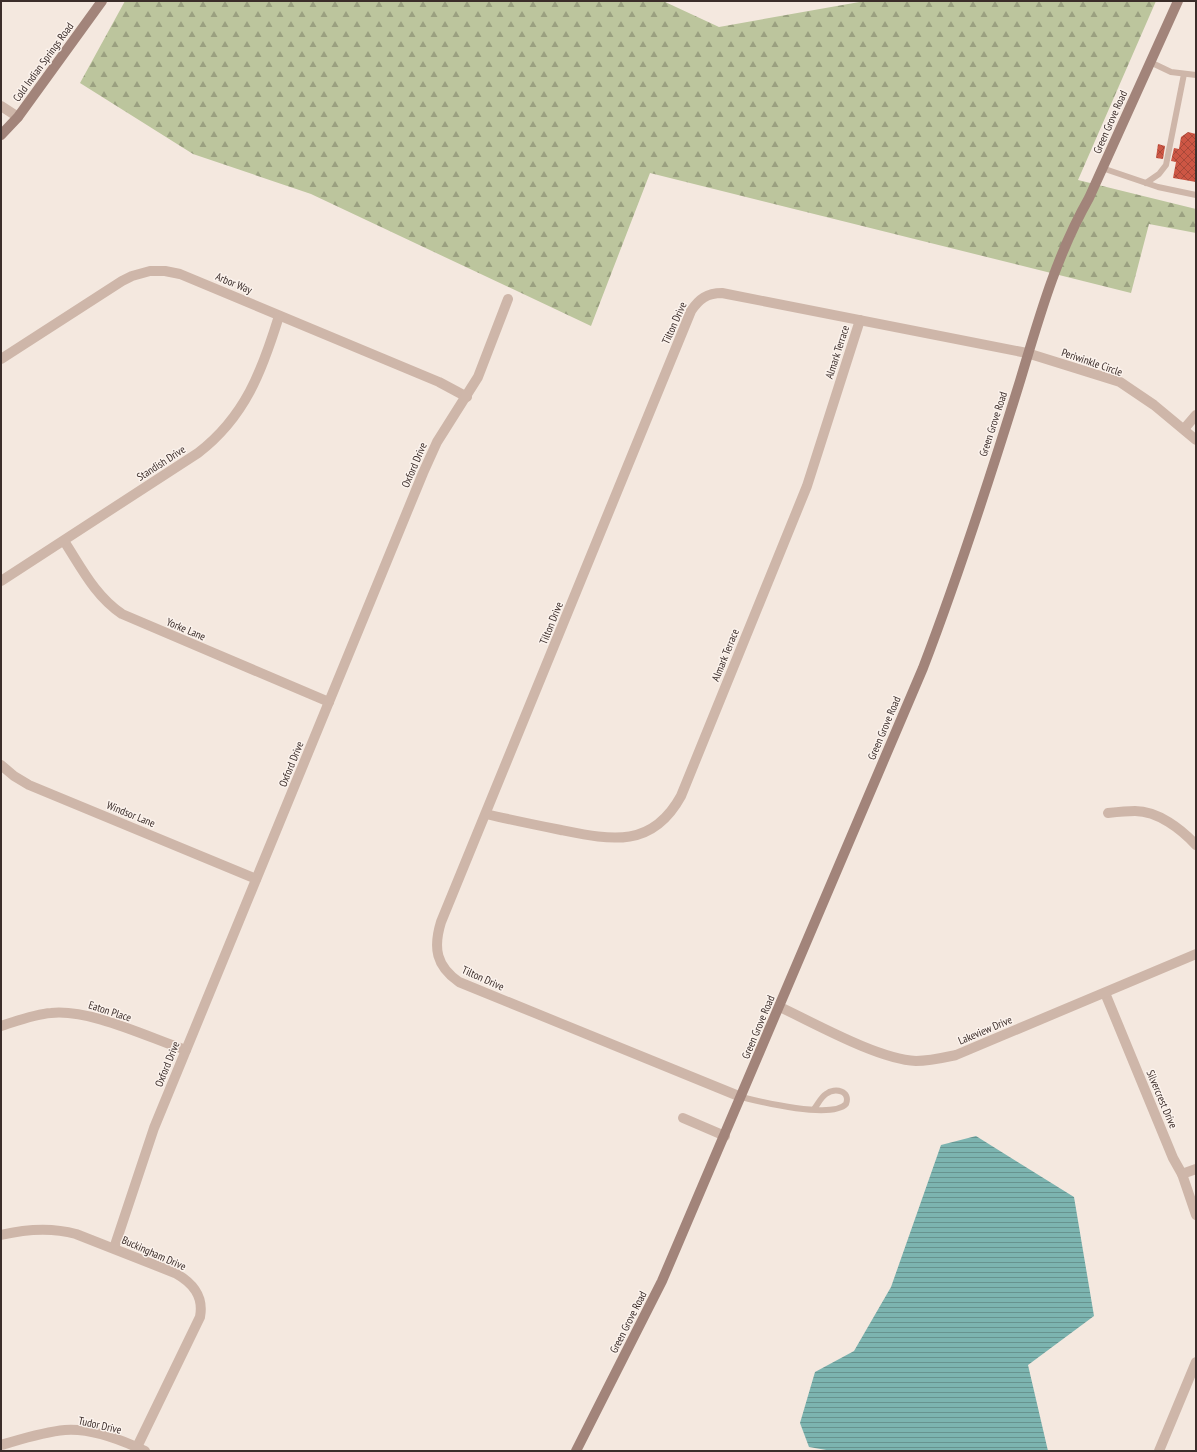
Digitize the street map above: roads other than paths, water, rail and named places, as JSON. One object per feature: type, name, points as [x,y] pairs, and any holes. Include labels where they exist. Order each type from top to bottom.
[{"type":"street","name":"Cold Indian Springs Road","points":[[1,135],[18,117],[102,1]]},
{"type":"street","name":"Green Grove Road","points":[[576,1451],[659,1288],[780,1007],[923,668],[947,603],[1051,280],[1075,222],[1102,168],[1178,1]]},
{"type":"street","points":[[1,106],[18,117]]},
{"type":"street","name":"Arbor Way","points":[[1,359],[122,281],[132,276],[150,271],[165,271],[180,274],[439,382],[466,397]]},
{"type":"street","name":"Tilton Drive","points":[[740,1097],[459,982],[450,976],[438,957],[437,935],[691,311],[697,302],[705,296],[722,293],[1027,353]]},
{"type":"street","name":"Oxford Drive","points":[[114,1248],[154,1128],[329,702],[437,442],[478,377],[508,299]]},
{"type":"street","name":"Standish Drive","points":[[1,581],[198,453],[222,433],[238,414],[251,391],[272,340],[279,316]]},
{"type":"street","name":"Almark Terrace","points":[[486,814],[612,839],[638,836],[653,829],[674,809],[681,796],[807,486],[860,320]]},
{"type":"street","name":"Periwinkle Circle","points":[[1027,353],[1120,382],[1154,405],[1196,440]]},
{"type":"street","points":[[1184,429],[1196,416]]},
{"type":"street","name":"Yorke Lane","points":[[64,541],[94,589],[108,604],[122,614],[329,702]]},
{"type":"street","name":"Windsor Lane","points":[[1,764],[14,776],[29,785],[256,879]]},
{"type":"street","points":[[1108,813],[1137,810],[1148,813],[1179,828],[1196,845]]},
{"type":"street","name":"Lakeview Drive","points":[[780,1007],[883,1054],[905,1060],[927,1061],[956,1055],[1196,954]]},
{"type":"street","name":"Silvercrest Drive","points":[[1104,993],[1173,1158],[1182,1174],[1196,1215]]},
{"type":"street","name":"Eaton Place","points":[[1,1026],[50,1013],[71,1013],[98,1018],[186,1050]]},
{"type":"street","points":[[682,1118],[725,1136]]},
{"type":"street","points":[[1182,1174],[1196,1169]]},
{"type":"street","name":"Buckingham Drive","points":[[1,1235],[37,1229],[62,1230],[114,1248],[180,1276],[198,1292],[201,1300],[200,1317],[141,1449]]},
{"type":"street","points":[[1159,1451],[1196,1362]]},
{"type":"street","name":"Tudor Drive","points":[[1,1445],[49,1432],[66,1430],[86,1431],[141,1449]]},
{"type":"lane","points":[[1150,62],[1171,72],[1196,75]]},
{"type":"lane","points":[[1146,183],[1159,174],[1166,165],[1184,74]]},
{"type":"lane","points":[[1102,168],[1146,183],[1196,195]]},
{"type":"lane","points":[[740,1097],[795,1108],[814,1109],[836,1110],[843,1108],[848,1101],[847,1096],[845,1092],[831,1090],[824,1095],[814,1109]]},
{"type":"water","points":[[976,1136],[1074,1197],[1094,1316],[1028,1365],[1048,1451],[832,1451],[809,1447],[800,1423],[815,1372],[854,1351],[891,1287],[941,1145]]}]
